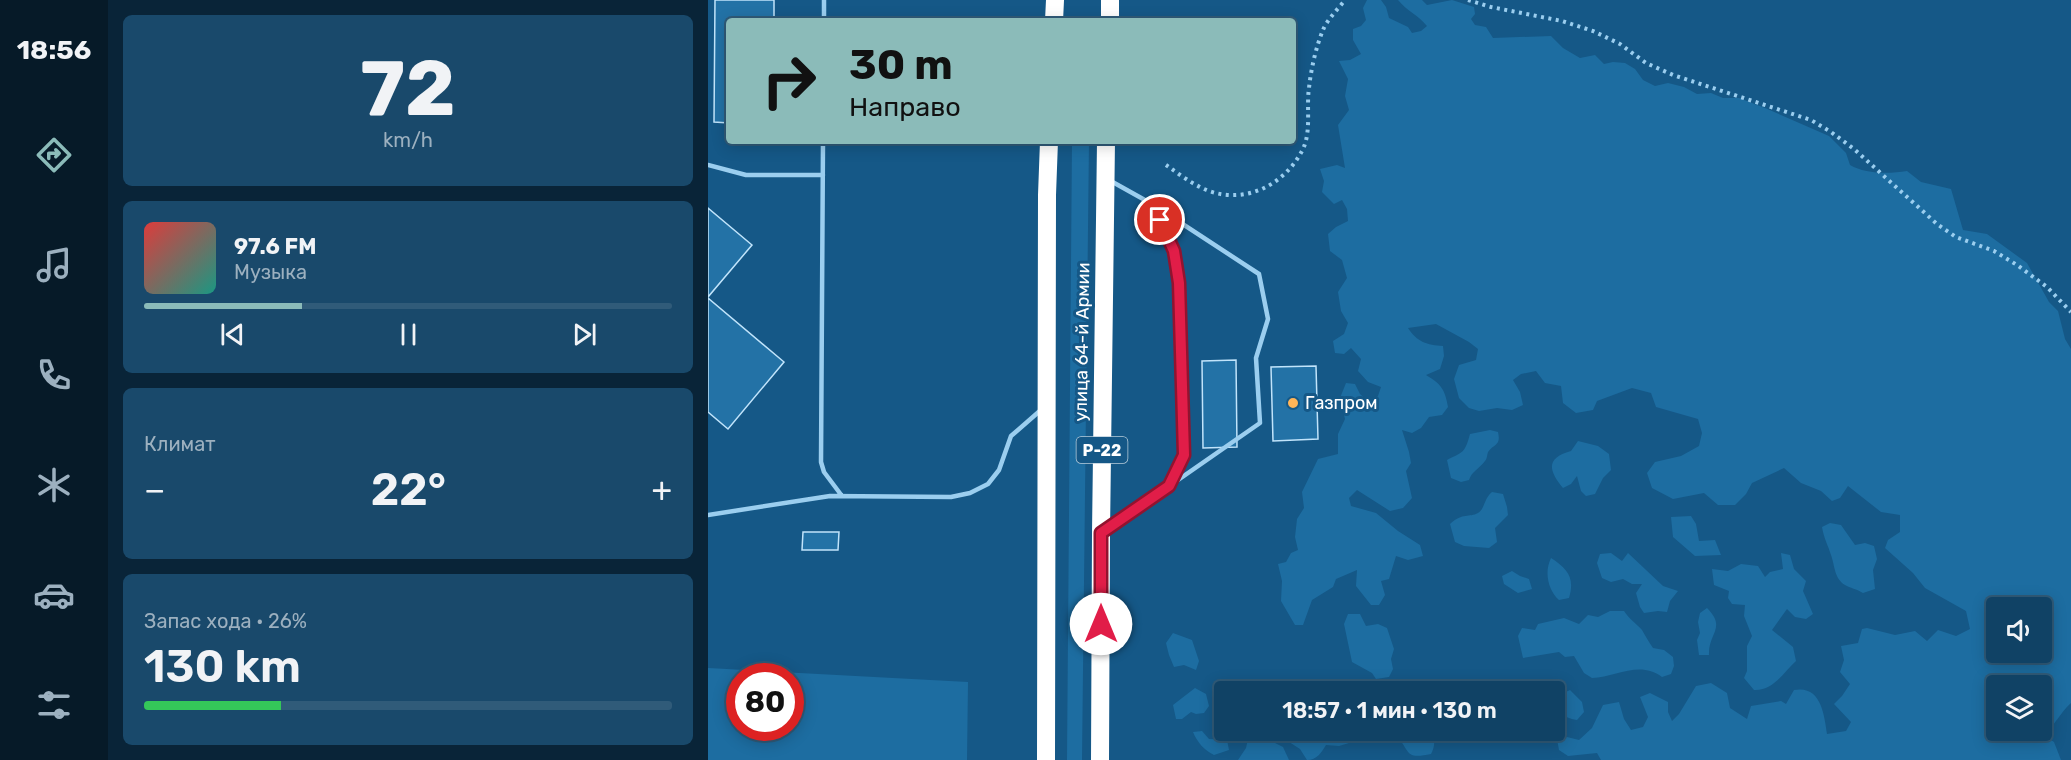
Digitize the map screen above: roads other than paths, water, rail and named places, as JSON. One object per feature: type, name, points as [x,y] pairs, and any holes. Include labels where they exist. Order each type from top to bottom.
[{"type":"highway","points":[[1054,18],[1055,0]]},
{"type":"highway","points":[[1110,0],[1110,18]]},
{"type":"highway","name":"улица 64-й Армии","points":[[1046,760],[1049,144]]},
{"type":"highway","name":"улица 64-й Армии","points":[[1100,760],[1106,144]]},
{"type":"lane","points":[[824,0],[824,18]]},
{"type":"lane","points":[[823,144],[821,462],[824,472],[842,496]]},
{"type":"lane","points":[[708,165],[746,175],[823,175]]},
{"type":"lane","points":[[1101,533],[1260,423],[1256,358],[1268,319],[1259,274],[1152,204],[1105,178]]},
{"type":"lane","points":[[1152,204],[1174,251],[1179,283],[1184,455],[1169,486]]},
{"type":"lane","points":[[708,515],[830,496],[951,497],[970,493],[988,484],[999,470],[1011,436],[1047,406]]},
{"type":"place","name":"Газпром","points":[[1293,403]]}]
